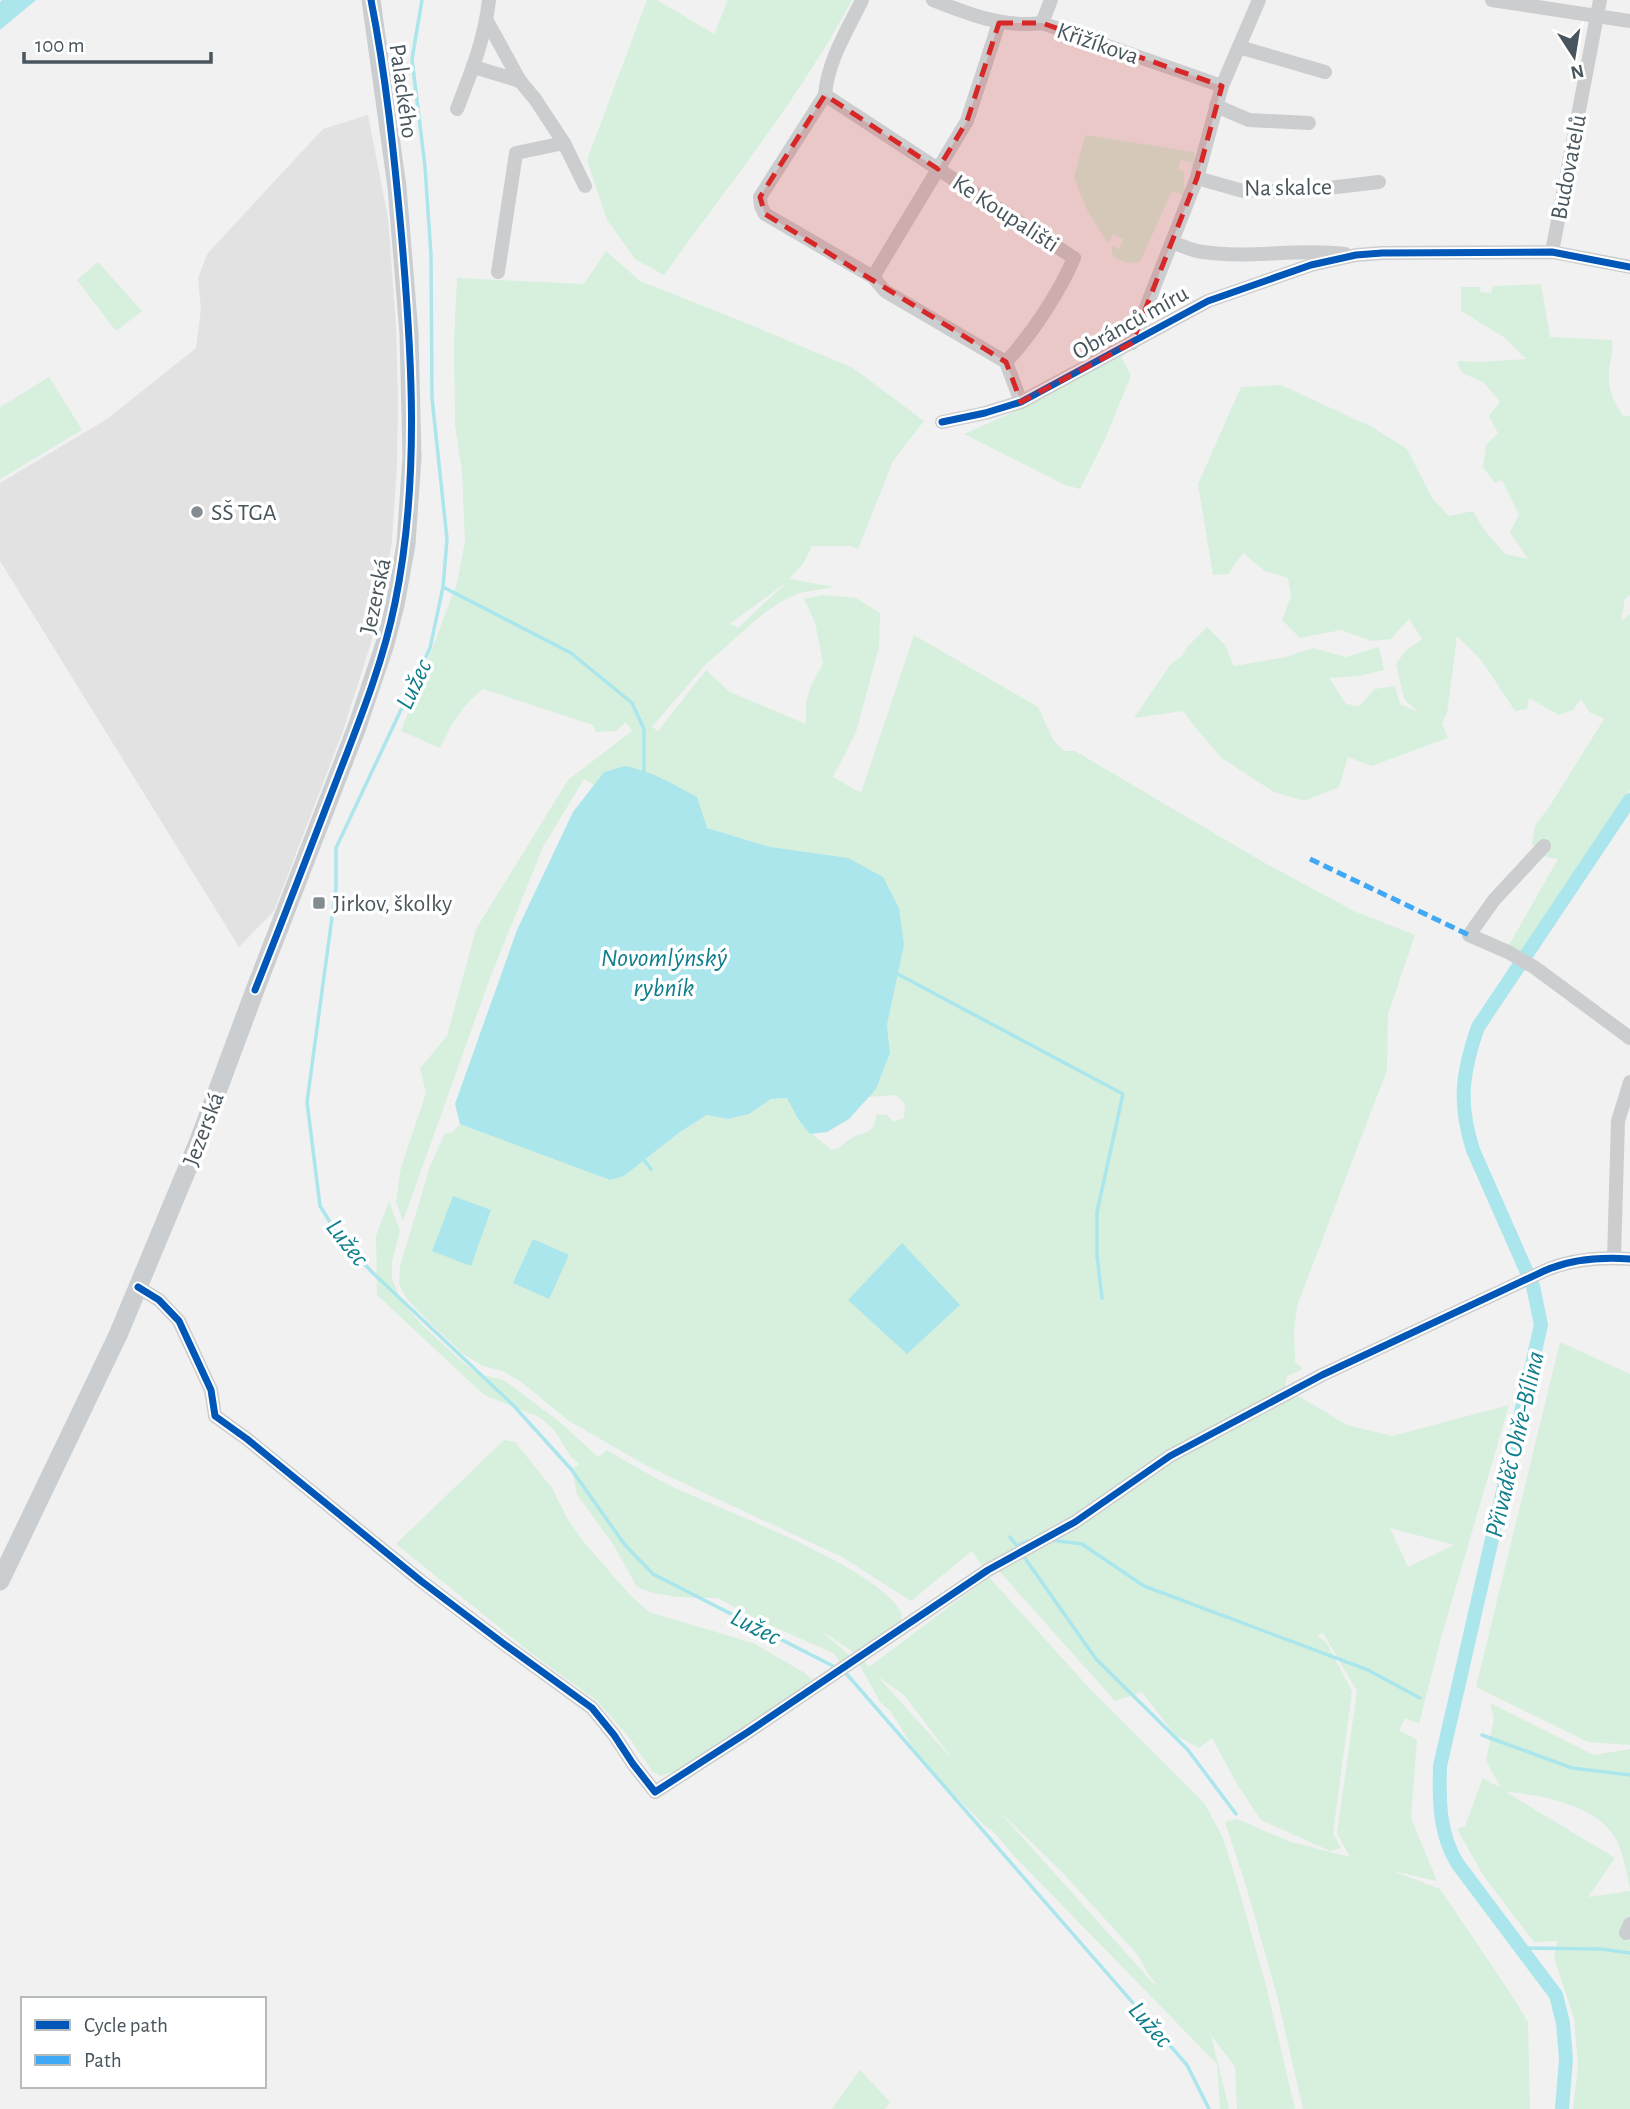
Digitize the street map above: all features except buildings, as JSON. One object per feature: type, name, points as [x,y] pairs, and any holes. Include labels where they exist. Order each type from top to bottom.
[{"type":"street","name":"Palackého","points":[[371,0],[397,187]]},
{"type":"street","points":[[457,109],[474,67],[487,21],[489,0]]},
{"type":"street","points":[[862,0],[834,57],[826,79],[825,94],[760,197],[761,206],[765,214],[873,278],[885,291],[1006,362],[1021,402]]},
{"type":"street","name":"Křižíkova","points":[[933,0],[999,23],[1042,23],[1222,86]]},
{"type":"street","points":[[1042,23],[1051,0]]},
{"type":"street","points":[[1132,343],[1197,178],[1222,86],[1259,0]]},
{"type":"street","points":[[1492,0],[1599,7],[1630,21]]},
{"type":"street","name":"Budovatelů","points":[[1552,252],[1599,7]]},
{"type":"street","points":[[487,21],[520,81],[564,143],[585,186]]},
{"type":"street","name":"Ke Koupališti","points":[[873,278],[967,121],[999,23]]},
{"type":"street","points":[[1239,47],[1325,72]]},
{"type":"street","points":[[474,67],[520,81]]},
{"type":"street","name":"Ke Koupališti","points":[[825,94],[1074,258],[1042,314],[1006,362]]},
{"type":"street","points":[[1216,106],[1249,120],[1309,123]]},
{"type":"street","points":[[498,272],[516,153],[564,143]]},
{"type":"street","name":"Na skalce","points":[[1197,178],[1243,191],[1303,191],[1379,182]]},
{"type":"street","name":"Jezerská","points":[[0,1581],[118,1335],[198,1143],[357,727],[385,644],[406,544],[412,457],[409,333],[397,187]]},
{"type":"street","points":[[1172,242],[1200,252],[1328,252],[1356,255]]},
{"type":"street","name":"Obránců míru","points":[[942,422],[1021,402],[1208,301],[1311,265],[1356,255],[1420,251],[1552,252],[1630,267]]},
{"type":"street","points":[[1544,846],[1494,900],[1469,935],[1534,967],[1630,1038]]},
{"type":"street","points":[[1614,1258],[1618,1121],[1630,1083]]},
{"type":"street","points":[[138,1287],[159,1300],[179,1321],[211,1390],[215,1416],[421,1581],[592,1708],[655,1792],[988,1570],[1075,1522],[1170,1456],[1322,1376],[1553,1267],[1591,1259],[1630,1259]]},
{"type":"highlighted area","points":[[999,23],[1042,23],[1222,86],[1197,178],[1132,343],[1021,402],[1006,362],[765,214],[760,197],[825,95],[938,169],[967,121]]},
{"type":"shaded area","name":"SŠ TGA","points":[[368,115],[388,218],[396,326],[397,465],[392,541],[384,591],[370,646],[343,731],[274,911],[239,947],[0,561],[0,483],[107,419],[196,348],[201,309],[198,278],[207,254],[323,129]]},
{"type":"green space","points":[[647,0],[657,0],[714,34],[728,0],[852,0],[787,106],[664,275],[635,259],[607,220],[587,160]]},
{"type":"green space","points":[[1085,135],[1194,152],[1196,175],[1190,173],[1192,163],[1181,160],[1178,169],[1184,171],[1185,196],[1172,191],[1140,262],[1125,262],[1112,254],[1112,246],[1119,249],[1123,239],[1113,234],[1108,244],[1086,208],[1074,178]]},
{"type":"green space","points":[[606,251],[640,281],[853,368],[924,421],[893,461],[858,549],[851,546],[812,546],[803,564],[789,579],[834,587],[799,593],[763,614],[706,664],[652,727],[658,731],[706,670],[730,692],[806,724],[806,702],[823,663],[815,622],[804,599],[822,595],[856,598],[880,613],[879,647],[856,732],[833,777],[861,793],[914,635],[1038,707],[1054,741],[1064,751],[1075,751],[1263,862],[1356,912],[1415,935],[1388,1014],[1387,1070],[1297,1306],[1294,1330],[1295,1362],[1303,1369],[1287,1376],[1285,1388],[1347,1425],[1392,1436],[1509,1405],[1441,1638],[1419,1724],[1405,1718],[1399,1730],[1417,1740],[1411,1818],[1437,1881],[1393,1871],[1440,1889],[1528,2022],[1530,2109],[1303,2109],[1277,1996],[1225,1822],[1237,1819],[1291,1842],[1350,1857],[1337,1833],[1357,1691],[1323,1633],[1317,1635],[1326,1642],[1352,1691],[1333,1833],[1341,1848],[1330,1851],[1261,1820],[1237,1784],[1212,1738],[1199,1748],[1175,1735],[1142,1692],[1115,1701],[1000,1572],[983,1568],[972,1551],[911,1601],[842,1557],[649,1467],[569,1421],[520,1381],[502,1371],[483,1366],[462,1353],[407,1299],[399,1284],[400,1266],[430,1166],[445,1133],[451,1133],[460,1124],[610,1180],[624,1176],[680,1132],[707,1115],[728,1119],[749,1114],[771,1099],[788,1098],[806,1127],[832,1150],[871,1130],[877,1114],[887,1115],[893,1122],[904,1118],[905,1104],[896,1095],[868,1097],[876,1089],[890,1053],[887,1025],[904,945],[770,847],[706,828],[604,772],[594,785],[584,779],[543,847],[490,978],[403,1221],[396,1202],[401,1167],[426,1093],[420,1068],[447,1036],[476,929],[568,780],[632,731],[626,722],[616,731],[596,732],[593,725],[483,689],[458,716],[440,748],[401,731],[457,583],[465,542],[462,471],[455,425],[454,342],[457,278],[584,284]],"holes":[[[787,582],[738,628],[731,624],[731,623]],[[1390,1528],[1454,1545],[1408,1567]]]},
{"type":"green space","points":[[98,262],[142,311],[116,331],[77,280]]},
{"type":"green space","points":[[1541,284],[1550,337],[1612,340],[1610,389],[1623,416],[1630,416],[1630,595],[1625,599],[1621,621],[1630,614],[1630,790],[1522,952],[1509,945],[1558,859],[1546,857],[1532,844],[1535,826],[1604,719],[1589,712],[1581,699],[1573,710],[1559,715],[1529,698],[1527,709],[1515,711],[1482,661],[1457,636],[1447,713],[1442,723],[1448,738],[1371,766],[1348,757],[1339,787],[1304,801],[1274,792],[1223,759],[1183,711],[1134,718],[1170,665],[1183,655],[1187,647],[1207,627],[1225,645],[1234,666],[1286,657],[1313,648],[1346,657],[1379,647],[1384,670],[1359,676],[1329,678],[1346,704],[1359,706],[1375,689],[1395,686],[1400,704],[1418,712],[1404,699],[1396,664],[1406,650],[1422,639],[1409,619],[1391,639],[1371,641],[1341,630],[1300,638],[1282,620],[1291,596],[1288,578],[1265,571],[1243,553],[1228,574],[1213,575],[1198,484],[1241,387],[1281,385],[1372,427],[1407,449],[1432,498],[1449,516],[1473,511],[1484,530],[1505,554],[1528,559],[1510,532],[1519,515],[1502,480],[1495,483],[1483,467],[1486,445],[1498,433],[1489,416],[1500,402],[1484,383],[1461,372],[1457,361],[1526,359],[1504,337],[1461,311],[1461,287],[1481,287],[1480,292],[1491,293],[1493,286]]},
{"type":"green space","points":[[1120,354],[1131,376],[1105,439],[1080,489],[1065,485],[964,434],[1007,415]]},
{"type":"green space","points":[[49,377],[82,430],[0,479],[0,407]]},
{"type":"green space","points":[[389,1201],[400,1231],[392,1262],[392,1279],[401,1301],[423,1326],[478,1374],[504,1380],[561,1423],[598,1457],[607,1450],[673,1487],[799,1542],[865,1578],[888,1596],[902,1614],[899,1626],[858,1655],[869,1667],[989,1577],[1090,1689],[1205,1804],[1223,1838],[1237,1883],[1266,1985],[1295,2109],[1237,2109],[1235,2067],[1211,2035],[1229,2109],[1220,2109],[1217,2064],[1013,1855],[992,1830],[922,1762],[891,1712],[880,1702],[852,1651],[820,1630],[854,1659],[844,1667],[833,1653],[754,1618],[718,1598],[678,1597],[637,1587],[611,1541],[577,1495],[572,1469],[579,1464],[570,1456],[555,1431],[541,1418],[484,1395],[377,1295],[376,1236]],"holes":[[[880,1679],[905,1696],[954,1761]],[[997,1809],[1061,1871],[1137,1954],[1158,1986]]]},
{"type":"green space","points":[[1560,1342],[1630,1374],[1630,1745],[1588,1742],[1476,1687]]},
{"type":"green space","points":[[504,1440],[515,1442],[552,1488],[582,1540],[630,1595],[649,1612],[753,1643],[805,1673],[816,1683],[685,1769],[660,1776],[652,1771],[628,1736],[597,1701],[531,1653],[396,1544]]},
{"type":"green space","points":[[1490,1703],[1594,1755],[1630,1749],[1630,1888],[1624,1861],[1614,1836],[1594,1816],[1565,1803],[1534,1795],[1506,1792],[1615,1858],[1588,1897],[1630,1891],[1630,2109],[1573,2109],[1578,2065],[1574,2018],[1554,1958],[1557,1941],[1534,1942],[1483,1875],[1457,1829],[1465,1826],[1483,1778],[1501,1788],[1486,1761],[1494,1718]]},
{"type":"green space","points":[[860,2070],[890,2102],[885,2109],[832,2109]]},
{"type":"water","points":[[2,0],[36,0],[0,30]]},
{"type":"water","name":"Novomlýnský rybník","points":[[625,766],[653,775],[697,797],[707,828],[770,847],[848,858],[883,877],[899,908],[904,945],[887,1025],[890,1053],[876,1089],[849,1119],[827,1132],[810,1134],[787,1098],[771,1099],[749,1114],[728,1119],[707,1115],[680,1132],[624,1176],[610,1180],[460,1124],[455,1104],[517,930],[573,812],[604,772]]},
{"type":"water","points":[[453,1196],[491,1210],[471,1266],[432,1251]]},
{"type":"water","points":[[533,1239],[569,1255],[549,1299],[513,1283]]},
{"type":"water","points":[[902,1243],[960,1305],[907,1354],[848,1300]]},
{"type":"waterway","name":"Lužec","points":[[422,0],[412,59],[425,167],[431,255],[432,398],[447,539],[443,587],[430,648],[336,848],[336,888],[307,1102],[320,1206],[340,1238],[373,1273],[513,1405],[571,1469],[625,1545],[653,1574],[837,1668]]},
{"type":"waterway","points":[[443,587],[571,653],[632,703],[644,729],[644,773]]},
{"type":"waterway","name":"Přivaděč Ohře-Bílina","points":[[1562,2109],[1566,2059],[1563,2023],[1556,1995],[1457,1863],[1443,1828],[1440,1804],[1440,1766],[1541,1325],[1533,1286],[1473,1150],[1465,1117],[1464,1088],[1468,1059],[1478,1027],[1630,800]]},
{"type":"waterway","points":[[894,972],[1123,1094],[1097,1212],[1097,1256],[1102,1298]]},
{"type":"waterway","points":[[644,1160],[651,1169]]},
{"type":"waterway","points":[[1010,1537],[1017,1546],[1027,1541]]},
{"type":"waterway","points":[[1051,1540],[1082,1544],[1144,1586],[1368,1670],[1420,1698]]},
{"type":"waterway","points":[[1022,1554],[1096,1659],[1188,1750],[1236,1814]]},
{"type":"waterway","name":"Lužec","points":[[844,1671],[1187,2065],[1209,2109]]},
{"type":"waterway","points":[[1482,1735],[1572,1768],[1630,1775]]},
{"type":"waterway","points":[[1521,1948],[1601,1949],[1630,1953]]},
{"type":"marked path","points":[[1310,859],[1469,935]]},
{"type":"cycle path","points":[[255,990],[370,692],[390,625],[403,557],[411,464],[411,370],[392,144],[371,0]]},
{"type":"cycle path","points":[[942,422],[1021,402],[1208,301],[1311,265],[1356,255],[1382,253],[1552,252],[1630,267]]},
{"type":"cycle path","points":[[138,1287],[159,1300],[179,1321],[211,1390],[215,1416],[421,1581],[592,1708],[655,1792],[988,1570],[1075,1522],[1170,1456],[1322,1375],[1544,1271],[1587,1260],[1630,1259]]},
{"type":"place","name":"SŠ TGA","points":[[197,512]]},
{"type":"place","name":"Jirkov, školky","points":[[319,903]]}]
